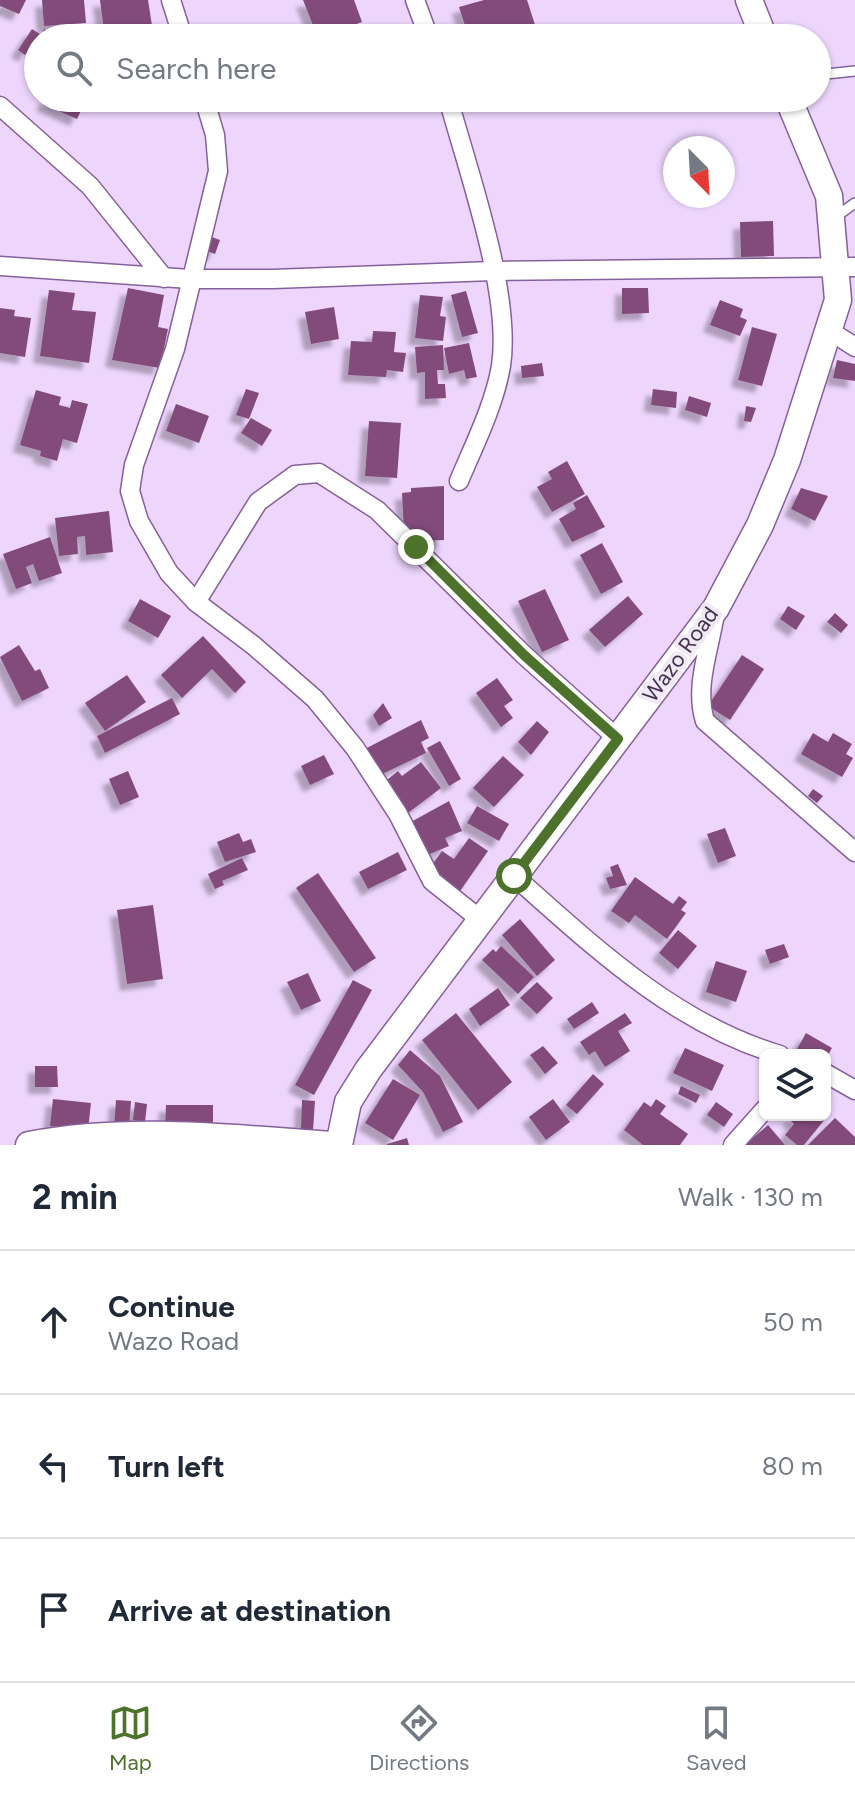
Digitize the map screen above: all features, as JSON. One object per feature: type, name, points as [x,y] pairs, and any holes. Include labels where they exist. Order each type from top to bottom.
[{"type":"main road","points":[[749,0],[758,24]]},
{"type":"main road","name":"Wazo Road","points":[[339,1145],[348,1102],[368,1070],[716,608],[760,525],[787,460],[830,331],[846,268],[832,220],[829,196],[794,112]]},
{"type":"main road","points":[[29,1145],[73,1137],[189,1135],[332,1145]]},
{"type":"street","points":[[171,0],[179,24]]},
{"type":"street","points":[[415,0],[424,24]]},
{"type":"street","points":[[0,106],[90,186],[164,278]]},
{"type":"street","points":[[208,112],[215,135],[218,171],[175,349],[134,465],[130,491],[152,550],[196,602],[253,645],[315,699],[355,748],[398,814],[432,881],[481,920]]},
{"type":"street","points":[[452,112],[493,271],[503,335],[500,369],[459,481]]},
{"type":"street","points":[[0,266],[190,279],[493,271],[846,268]]},
{"type":"street","points":[[830,331],[855,347]]},
{"type":"street","points":[[196,602],[258,502],[295,475],[319,473],[377,510],[524,655],[618,739]]},
{"type":"street","points":[[716,608],[701,682],[700,706],[705,721],[855,852]]},
{"type":"street","points":[[514,876],[612,962],[721,1033],[764,1049]]},
{"type":"street","points":[[831,1076],[855,1090]]},
{"type":"street","points":[[733,1145],[759,1116]]},
{"type":"lane","points":[[831,74],[855,71]]},
{"type":"lane","points":[[832,220],[855,203]]},
{"type":"building","points":[[0,0],[26,0],[19,14],[0,6]]},
{"type":"building","points":[[42,0],[84,0],[86,23],[44,24]]},
{"type":"building","points":[[100,0],[148,0],[152,24],[103,24]]},
{"type":"building","points":[[303,0],[354,0],[362,22],[356,24],[312,24]]},
{"type":"building","points":[[484,0],[527,0],[535,24],[464,24],[459,7]]},
{"type":"building","points":[[61,112],[80,112],[77,119]]},
{"type":"building","points":[[773,221],[774,256],[741,257],[740,222]]},
{"type":"building","points":[[209,236],[220,240],[215,254],[204,250]]},
{"type":"building","points":[[128,288],[164,295],[158,327],[168,329],[160,368],[112,360]]},
{"type":"building","points":[[622,288],[648,288],[649,313],[622,314]]},
{"type":"building","points":[[49,290],[75,293],[72,310],[96,312],[89,363],[40,356]]},
{"type":"building","points":[[466,291],[478,333],[462,337],[451,295]]},
{"type":"building","points":[[420,295],[443,297],[440,316],[446,317],[443,341],[415,338]]},
{"type":"building","points":[[720,300],[743,309],[740,317],[747,320],[740,336],[710,325]]},
{"type":"building","points":[[334,307],[339,339],[311,344],[305,312]]},
{"type":"building","points":[[0,308],[15,310],[14,316],[31,318],[25,357],[0,353]]},
{"type":"building","points":[[752,327],[777,334],[762,386],[738,380]]},
{"type":"building","points":[[373,331],[396,332],[394,352],[406,353],[403,372],[387,370],[386,377],[348,375],[351,341],[372,342]]},
{"type":"building","points":[[469,343],[477,377],[466,379],[464,370],[449,374],[444,348]]},
{"type":"building","points":[[443,345],[444,370],[437,370],[438,384],[445,384],[446,398],[425,399],[425,372],[417,373],[415,347]]},
{"type":"building","points":[[837,360],[855,364],[855,381],[833,378]]},
{"type":"building","points":[[542,363],[544,376],[522,378],[521,366]]},
{"type":"building","points":[[246,389],[259,393],[249,419],[236,415]]},
{"type":"building","points":[[653,389],[677,392],[676,408],[651,405]]},
{"type":"building","points":[[36,390],[61,397],[59,405],[70,408],[72,400],[88,404],[77,443],[63,439],[57,461],[40,456],[41,451],[20,445]]},
{"type":"building","points":[[689,396],[711,403],[707,417],[685,410]]},
{"type":"building","points":[[176,404],[209,416],[199,443],[166,431]]},
{"type":"building","points":[[746,406],[756,408],[751,422],[744,421]]},
{"type":"building","points":[[251,418],[272,430],[262,446],[241,433]]},
{"type":"building","points":[[369,421],[401,423],[397,478],[365,476]]},
{"type":"building","points":[[567,461],[585,494],[552,512],[537,487],[552,479],[548,472]]},
{"type":"building","points":[[444,486],[444,540],[416,541],[415,532],[404,532],[402,493],[411,492],[411,488]]},
{"type":"building","points":[[801,488],[828,496],[815,521],[791,509]]},
{"type":"building","points":[[587,495],[605,527],[572,542],[559,519],[576,509],[573,503]]},
{"type":"building","points":[[109,511],[113,552],[86,555],[85,536],[77,537],[78,554],[59,556],[55,518]]},
{"type":"building","points":[[50,537],[62,573],[39,581],[33,564],[26,567],[32,583],[16,589],[3,554]]},
{"type":"building","points":[[602,543],[623,582],[601,594],[580,555]]},
{"type":"building","points":[[545,589],[569,640],[542,652],[518,601]]},
{"type":"building","points":[[628,596],[643,614],[605,647],[589,630]]},
{"type":"building","points":[[140,599],[171,616],[158,638],[128,621]]},
{"type":"building","points":[[788,606],[805,616],[796,630],[780,619]]},
{"type":"building","points":[[835,613],[848,625],[841,633],[827,622]]},
{"type":"building","points":[[203,636],[246,682],[235,693],[212,669],[182,698],[161,675]]},
{"type":"building","points":[[19,645],[35,671],[40,669],[49,688],[22,701],[0,657]]},
{"type":"building","points":[[742,655],[764,669],[730,720],[708,706]]},
{"type":"building","points":[[127,675],[146,702],[105,731],[85,703]]},
{"type":"building","points":[[497,678],[513,700],[504,706],[513,718],[501,727],[476,693]]},
{"type":"building","points":[[172,698],[180,714],[105,753],[97,736]]},
{"type":"building","points":[[383,703],[392,718],[379,726],[373,715]]},
{"type":"building","points":[[421,720],[429,738],[421,742],[426,753],[376,777],[363,750]]},
{"type":"building","points":[[537,721],[549,732],[531,755],[518,742]]},
{"type":"building","points":[[813,733],[828,742],[833,733],[852,744],[846,754],[853,758],[842,777],[801,754]]},
{"type":"building","points":[[440,741],[461,779],[449,786],[427,748]]},
{"type":"building","points":[[324,755],[334,774],[310,785],[301,766]]},
{"type":"building","points":[[503,756],[524,775],[494,807],[473,788]]},
{"type":"building","points":[[421,762],[441,788],[404,816],[384,791],[391,786],[387,780],[398,771],[402,776]]},
{"type":"building","points":[[128,771],[139,797],[120,805],[109,779]]},
{"type":"building","points":[[813,789],[823,796],[817,803],[808,796]]},
{"type":"building","points":[[449,801],[462,831],[445,838],[449,846],[425,856],[411,822]]},
{"type":"building","points":[[477,806],[509,824],[499,841],[467,823]]},
{"type":"building","points":[[725,828],[736,856],[718,863],[707,834]]},
{"type":"building","points":[[239,833],[243,842],[251,839],[256,852],[225,862],[217,842]]},
{"type":"building","points":[[469,838],[488,851],[458,894],[430,868],[442,851],[454,859]]},
{"type":"building","points":[[398,852],[407,870],[368,889],[359,872]]},
{"type":"building","points":[[242,858],[248,870],[222,881],[224,885],[215,889],[208,874]]},
{"type":"building","points":[[618,864],[627,885],[610,889],[606,878],[613,876],[610,867]]},
{"type":"building","points":[[318,873],[376,958],[354,972],[296,888]]},
{"type":"building","points":[[635,877],[673,904],[679,896],[687,902],[681,910],[686,913],[667,939],[635,915],[629,923],[611,911]]},
{"type":"building","points":[[153,905],[163,979],[127,984],[117,910]]},
{"type":"building","points":[[520,919],[555,960],[537,976],[502,935]]},
{"type":"building","points":[[678,930],[697,946],[678,969],[659,953]]},
{"type":"building","points":[[784,944],[789,957],[770,964],[765,950]]},
{"type":"building","points":[[501,946],[534,977],[518,994],[482,960]]},
{"type":"building","points":[[716,961],[747,971],[736,1002],[706,992]]},
{"type":"building","points":[[308,973],[321,1001],[301,1010],[287,982]]},
{"type":"building","points":[[353,980],[372,990],[314,1095],[295,1085]]},
{"type":"building","points":[[537,982],[553,998],[537,1014],[520,998]]},
{"type":"building","points":[[498,988],[510,1005],[480,1026],[469,1009]]},
{"type":"building","points":[[592,1002],[599,1013],[574,1029],[567,1019]]},
{"type":"building","points":[[456,1013],[512,1082],[478,1110],[422,1040]]},
{"type":"building","points":[[625,1013],[632,1023],[618,1031],[630,1051],[605,1067],[595,1051],[589,1055],[580,1042]]},
{"type":"building","points":[[806,1033],[832,1048],[831,1050],[797,1049]]},
{"type":"building","points":[[543,1046],[558,1063],[545,1074],[530,1055]]},
{"type":"building","points":[[685,1048],[724,1065],[712,1091],[673,1073]]},
{"type":"building","points":[[410,1050],[440,1076],[463,1122],[443,1132],[423,1092],[398,1065]]},
{"type":"building","points":[[35,1066],[57,1066],[58,1087],[35,1087]]},
{"type":"building","points":[[593,1074],[604,1084],[577,1114],[566,1105]]},
{"type":"building","points":[[393,1079],[420,1095],[393,1140],[365,1123]]},
{"type":"building","points":[[681,1086],[700,1095],[696,1103],[678,1094]]},
{"type":"building","points":[[53,1099],[91,1103],[88,1130],[50,1126]]},
{"type":"building","points":[[553,1099],[570,1122],[546,1140],[529,1117]]},
{"type":"building","points":[[656,1099],[666,1106],[660,1114],[688,1134],[680,1145],[643,1145],[624,1130],[644,1102],[651,1107]]},
{"type":"building","points":[[116,1100],[131,1101],[129,1128],[114,1127]]},
{"type":"building","points":[[302,1100],[315,1101],[313,1130],[301,1129]]},
{"type":"building","points":[[135,1102],[147,1104],[145,1122],[133,1120]]},
{"type":"building","points":[[716,1102],[733,1114],[724,1127],[707,1115]]},
{"type":"building","points":[[166,1105],[213,1105],[213,1131],[165,1130]]},
{"type":"building","points":[[835,1118],[855,1137],[855,1145],[808,1145]]},
{"type":"building","points":[[791,1121],[824,1121],[804,1145],[797,1145],[785,1135],[794,1124]]},
{"type":"building","points":[[768,1125],[785,1145],[745,1145]]},
{"type":"building","points":[[407,1138],[409,1145],[387,1145],[387,1144]]},
{"type":"route","points":[[416,547],[524,655],[618,739],[514,876]]}]
